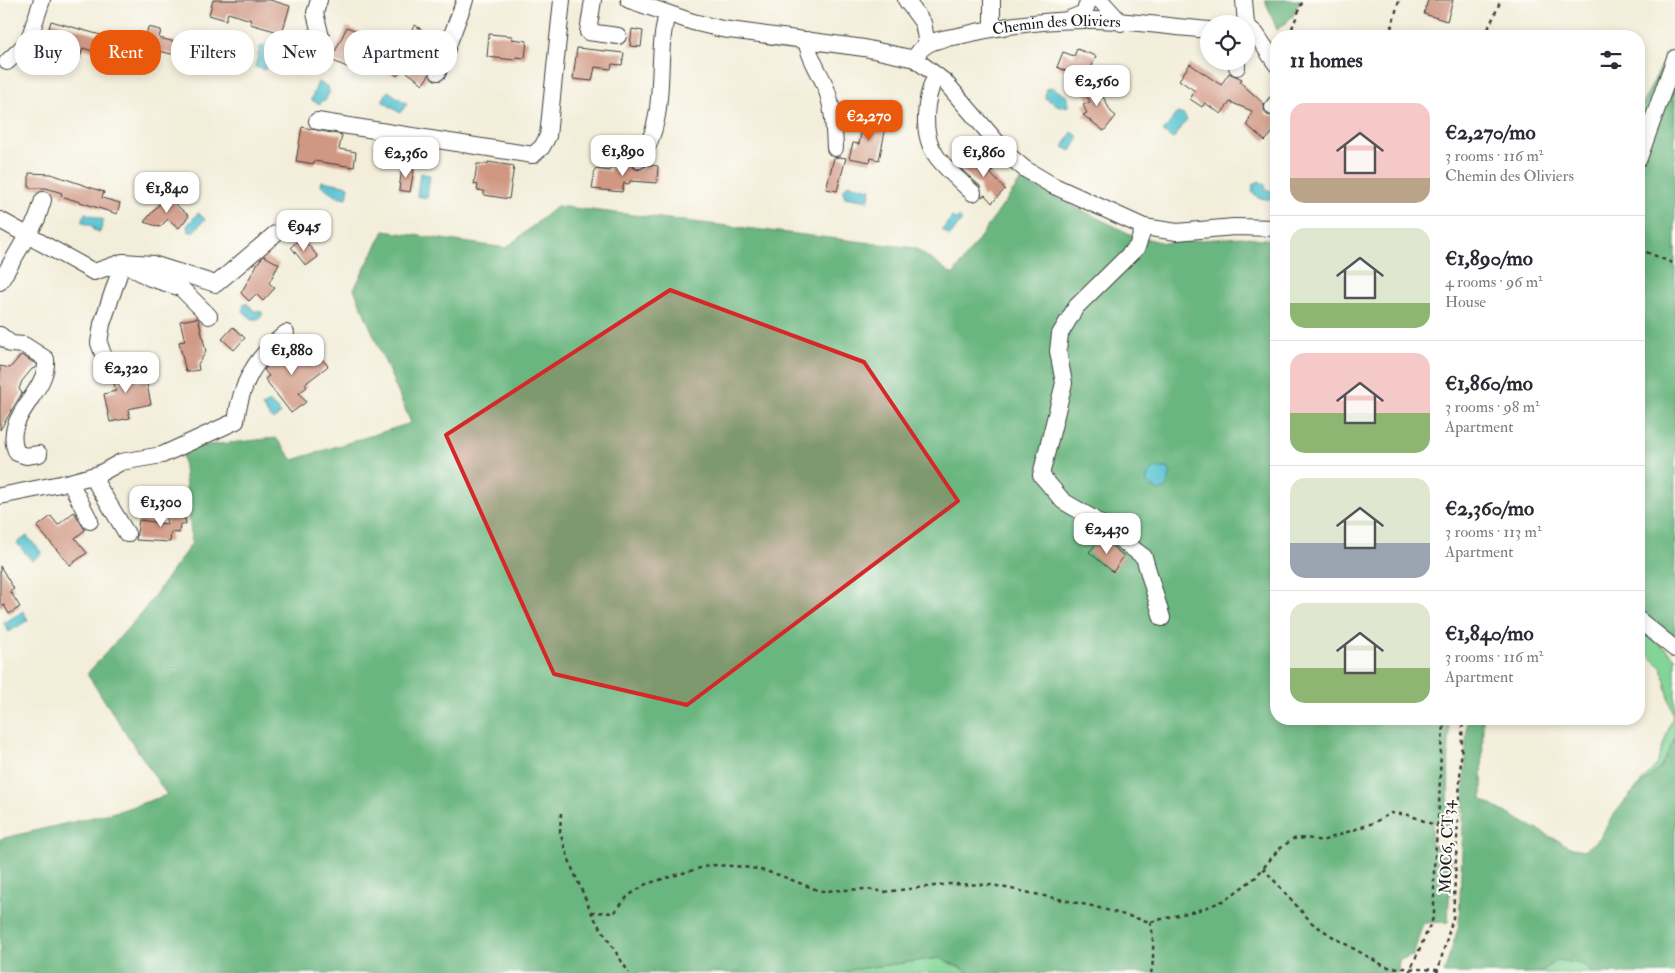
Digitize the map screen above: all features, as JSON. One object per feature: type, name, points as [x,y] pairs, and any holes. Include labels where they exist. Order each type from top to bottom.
[{"type":"street","points":[[7,62],[28,42],[42,0]]},
{"type":"street","points":[[319,0],[315,12],[319,30]]},
{"type":"street","points":[[454,30],[465,0]]},
{"type":"street","points":[[316,121],[533,154],[542,148],[548,136],[562,0]]},
{"type":"street","points":[[592,0],[588,32],[618,36]]},
{"type":"street","points":[[629,0],[660,8],[722,29],[806,40],[915,58],[936,75],[1008,155],[1026,169],[1052,185],[1144,227],[1177,232],[1234,227],[1270,228]]},
{"type":"street","points":[[906,0],[923,23],[927,44],[921,48],[915,58]]},
{"type":"street","points":[[992,0],[992,28]]},
{"type":"street","points":[[1064,22],[1084,13],[1089,0]]},
{"type":"street","points":[[1100,0],[1121,23]]},
{"type":"street","points":[[1244,0],[1245,15]]},
{"type":"street","points":[[639,160],[649,147],[654,131],[661,42],[660,8]]},
{"type":"street","name":"Chemin des Oliviers","points":[[927,44],[992,28],[1095,20],[1200,29]]},
{"type":"street","points":[[1255,33],[1270,55]]},
{"type":"street","points":[[806,40],[814,67],[823,82],[832,105],[835,148]]},
{"type":"street","points":[[1645,141],[1675,58]]},
{"type":"street","points":[[936,75],[926,102],[929,137],[936,156],[973,194]]},
{"type":"street","points":[[0,282],[37,219],[43,200]]},
{"type":"street","points":[[0,220],[94,272],[122,262],[153,264],[216,284],[275,234]]},
{"type":"street","points":[[1144,227],[1137,247],[1076,307],[1060,334],[1058,351],[1064,383],[1041,475],[1063,501],[1092,518],[1144,556],[1162,618]]},
{"type":"street","points":[[122,262],[150,278],[181,288],[209,316]]},
{"type":"street","points":[[108,368],[99,343],[102,324],[112,299],[122,262]]},
{"type":"street","points":[[0,496],[70,482],[92,476],[120,462],[162,455],[236,421],[248,376],[266,349],[286,333]]},
{"type":"street","points":[[0,335],[12,344],[24,346],[46,359],[47,369],[18,416],[11,434],[12,444],[17,453],[26,456],[39,454]]},
{"type":"street","points":[[92,476],[128,534]]},
{"type":"street","points":[[70,482],[90,521]]},
{"type":"street","points":[[1645,625],[1675,649]]},
{"type":"path","points":[[1291,30],[1303,0]]},
{"type":"path","points":[[1391,30],[1399,0]]},
{"type":"path","points":[[1488,30],[1501,0]]},
{"type":"path","points":[[1645,251],[1675,264]]},
{"type":"path","points":[[1409,973],[1434,916],[1436,828],[1444,725]]},
{"type":"path","name":"MOC6, CT34","points":[[1437,971],[1453,918],[1462,725]]},
{"type":"path","points":[[561,813],[560,833],[591,912],[629,973]]},
{"type":"path","points":[[591,912],[614,913],[628,896],[646,884],[710,865],[718,865],[735,866],[779,875],[820,891],[867,889],[885,892],[949,884],[992,886],[1092,906],[1150,922],[1203,909],[1225,900],[1256,877],[1278,850],[1293,839],[1306,838],[1322,841],[1373,823],[1391,813],[1409,815],[1436,828],[1457,834]]},
{"type":"path","points":[[1263,868],[1312,923],[1328,933],[1386,967],[1437,971]]},
{"type":"path","points":[[1150,922],[1153,928],[1151,946],[1154,963],[1151,973]]},
{"type":"highlighted area","points":[[670,290],[864,362],[958,501],[687,705],[554,674],[446,435]]},
{"type":"green space","points":[[1265,0],[1300,0],[1293,16],[1277,30]]},
{"type":"green space","points":[[1668,54],[1675,56],[1675,641],[1645,616],[1645,98]]},
{"type":"green space","points":[[1021,180],[1132,235],[1165,243],[1240,237],[1270,240],[1270,725],[1449,725],[1448,826],[1433,822],[1431,842],[1451,856],[1448,922],[1423,923],[1413,956],[1399,960],[1398,973],[971,973],[940,958],[850,970],[846,973],[0,973],[0,839],[119,811],[167,795],[87,674],[144,610],[192,543],[182,448],[276,438],[293,460],[411,423],[354,289],[384,231],[506,248],[557,206],[915,248],[953,275]]},
{"type":"green space","points":[[1645,632],[1675,657],[1675,783],[1629,796],[1656,766],[1673,716],[1662,668],[1645,652]]},
{"type":"green space","points":[[1467,725],[1483,725],[1482,800],[1572,848],[1584,850],[1600,838],[1612,817],[1629,796],[1660,768],[1675,738],[1675,973],[1592,973],[1585,965],[1558,960],[1539,973],[1444,973],[1459,925]]},
{"type":"green space","points":[[940,958],[971,973],[846,973],[850,970]]},
{"type":"green space","points":[[1558,960],[1585,965],[1592,973],[1539,973]]},
{"type":"water","points":[[264,46],[264,70],[255,67],[260,47]]},
{"type":"water","points":[[318,82],[328,87],[327,89],[330,91],[325,101],[322,100],[320,104],[311,100]]},
{"type":"water","points":[[1052,87],[1068,97],[1068,106],[1061,107],[1045,98],[1046,89]]},
{"type":"water","points":[[388,91],[407,104],[400,113],[382,101]]},
{"type":"water","points":[[1177,113],[1184,115],[1187,120],[1173,139],[1163,132]]},
{"type":"water","points":[[1072,132],[1079,137],[1071,151],[1063,147]]},
{"type":"water","points":[[420,173],[430,175],[427,198],[417,196]]},
{"type":"water","points":[[322,181],[349,186],[347,198],[336,196],[321,185]]},
{"type":"water","points":[[1259,181],[1265,185],[1266,190],[1270,190],[1270,199],[1258,198],[1252,191],[1253,185]]},
{"type":"water","points":[[848,184],[871,189],[868,201],[845,197],[843,191]]},
{"type":"water","points":[[85,213],[104,220],[100,232],[93,230],[94,227],[82,222]]},
{"type":"water","points":[[198,213],[205,219],[193,232],[189,232],[187,226]]},
{"type":"water","points":[[952,217],[957,220],[959,217],[962,220],[950,236],[942,230]]},
{"type":"water","points":[[244,304],[248,304],[254,311],[262,312],[262,316],[259,319],[252,319],[243,311]]},
{"type":"water","points":[[269,402],[281,413],[273,420],[262,407]]},
{"type":"water","points":[[1155,468],[1168,468],[1171,473],[1166,488],[1159,491],[1146,482],[1148,475]]},
{"type":"water","points":[[27,536],[42,553],[32,561],[17,543]]},
{"type":"water","points":[[23,611],[28,620],[9,632],[4,623]]},
{"type":"building","points":[[213,0],[270,0],[290,6],[283,30],[271,30],[250,24],[251,20],[228,13],[226,20],[209,15]]},
{"type":"building","points":[[1428,0],[1453,0],[1447,21],[1424,14]]},
{"type":"building","points":[[51,21],[90,32],[90,50],[83,48],[80,55],[80,30],[49,30]]},
{"type":"building","points":[[415,25],[422,30],[411,30]]},
{"type":"building","points":[[148,27],[161,30],[147,30]]},
{"type":"building","points":[[632,29],[643,31],[641,47],[630,46]]},
{"type":"building","points":[[344,33],[344,66],[334,61],[334,54]]},
{"type":"building","points":[[489,34],[512,36],[512,39],[527,41],[525,58],[516,57],[515,60],[487,57]]},
{"type":"building","points":[[161,38],[171,41],[171,54],[161,52]]},
{"type":"building","points":[[577,48],[624,53],[622,65],[612,64],[611,69],[595,67],[592,81],[573,79]]},
{"type":"building","points":[[1077,49],[1096,56],[1085,84],[1066,77],[1068,72],[1057,67],[1063,52],[1074,56]]},
{"type":"building","points":[[1190,64],[1221,85],[1229,73],[1242,79],[1240,82],[1264,104],[1264,110],[1267,115],[1270,115],[1270,136],[1265,141],[1247,125],[1252,111],[1230,102],[1221,114],[1205,103],[1202,107],[1190,99],[1195,91],[1179,80]]},
{"type":"building","points":[[411,75],[429,75],[423,84]]},
{"type":"building","points":[[1095,81],[1111,112],[1116,116],[1104,131],[1083,115],[1087,113],[1083,105],[1090,102],[1082,87]]},
{"type":"building","points":[[864,119],[883,123],[881,130],[885,132],[879,160],[871,158],[870,162],[849,158],[853,143],[859,144]]},
{"type":"building","points":[[302,127],[342,135],[339,149],[356,152],[354,167],[314,161],[314,164],[296,161]]},
{"type":"building","points":[[977,154],[993,170],[990,173],[1005,189],[992,203],[985,195],[982,197],[980,186],[961,169]]},
{"type":"building","points":[[834,158],[846,158],[837,191],[826,189]]},
{"type":"building","points":[[620,159],[629,161],[638,170],[648,165],[658,166],[657,183],[630,181],[629,184],[624,183],[622,192],[592,189],[595,169],[610,171],[611,166],[619,168]]},
{"type":"building","points":[[488,162],[514,166],[509,199],[484,195],[484,191],[477,190],[478,185],[474,184],[477,164],[488,164]]},
{"type":"building","points":[[402,167],[414,169],[410,192],[399,190]]},
{"type":"building","points":[[29,173],[51,174],[104,192],[102,198],[120,203],[117,214],[61,196],[62,193],[46,188],[29,188]]},
{"type":"building","points":[[166,196],[189,216],[179,228],[168,219],[160,227],[144,222]]},
{"type":"building","points":[[302,237],[318,257],[306,266],[291,247]]},
{"type":"building","points":[[264,256],[279,264],[269,283],[275,288],[263,301],[256,294],[249,301],[241,293],[259,261]]},
{"type":"building","points":[[197,318],[206,352],[198,364],[199,370],[186,372],[179,342],[185,341],[180,321]]},
{"type":"building","points":[[233,327],[245,338],[234,350],[222,339]]},
{"type":"building","points":[[293,344],[309,365],[320,357],[328,366],[305,384],[307,387],[299,393],[306,402],[291,413],[265,379],[269,376],[264,370],[280,352]]},
{"type":"building","points":[[21,355],[36,364],[35,368],[22,381],[19,389],[22,393],[0,430],[0,366],[10,368]]},
{"type":"building","points":[[132,361],[136,383],[146,380],[151,404],[128,409],[130,418],[110,422],[104,394],[116,391],[114,384],[121,382],[117,364]]},
{"type":"building","points":[[183,509],[186,524],[180,524],[179,533],[171,532],[170,542],[136,540],[139,520],[167,524],[165,513]]},
{"type":"building","points":[[74,512],[85,530],[75,538],[87,553],[70,565],[37,527],[51,516],[58,525]]},
{"type":"building","points":[[1102,538],[1124,556],[1113,572],[1089,552]]},
{"type":"building","points":[[0,566],[14,589],[10,591],[20,607],[9,614],[4,605],[0,608]]}]
